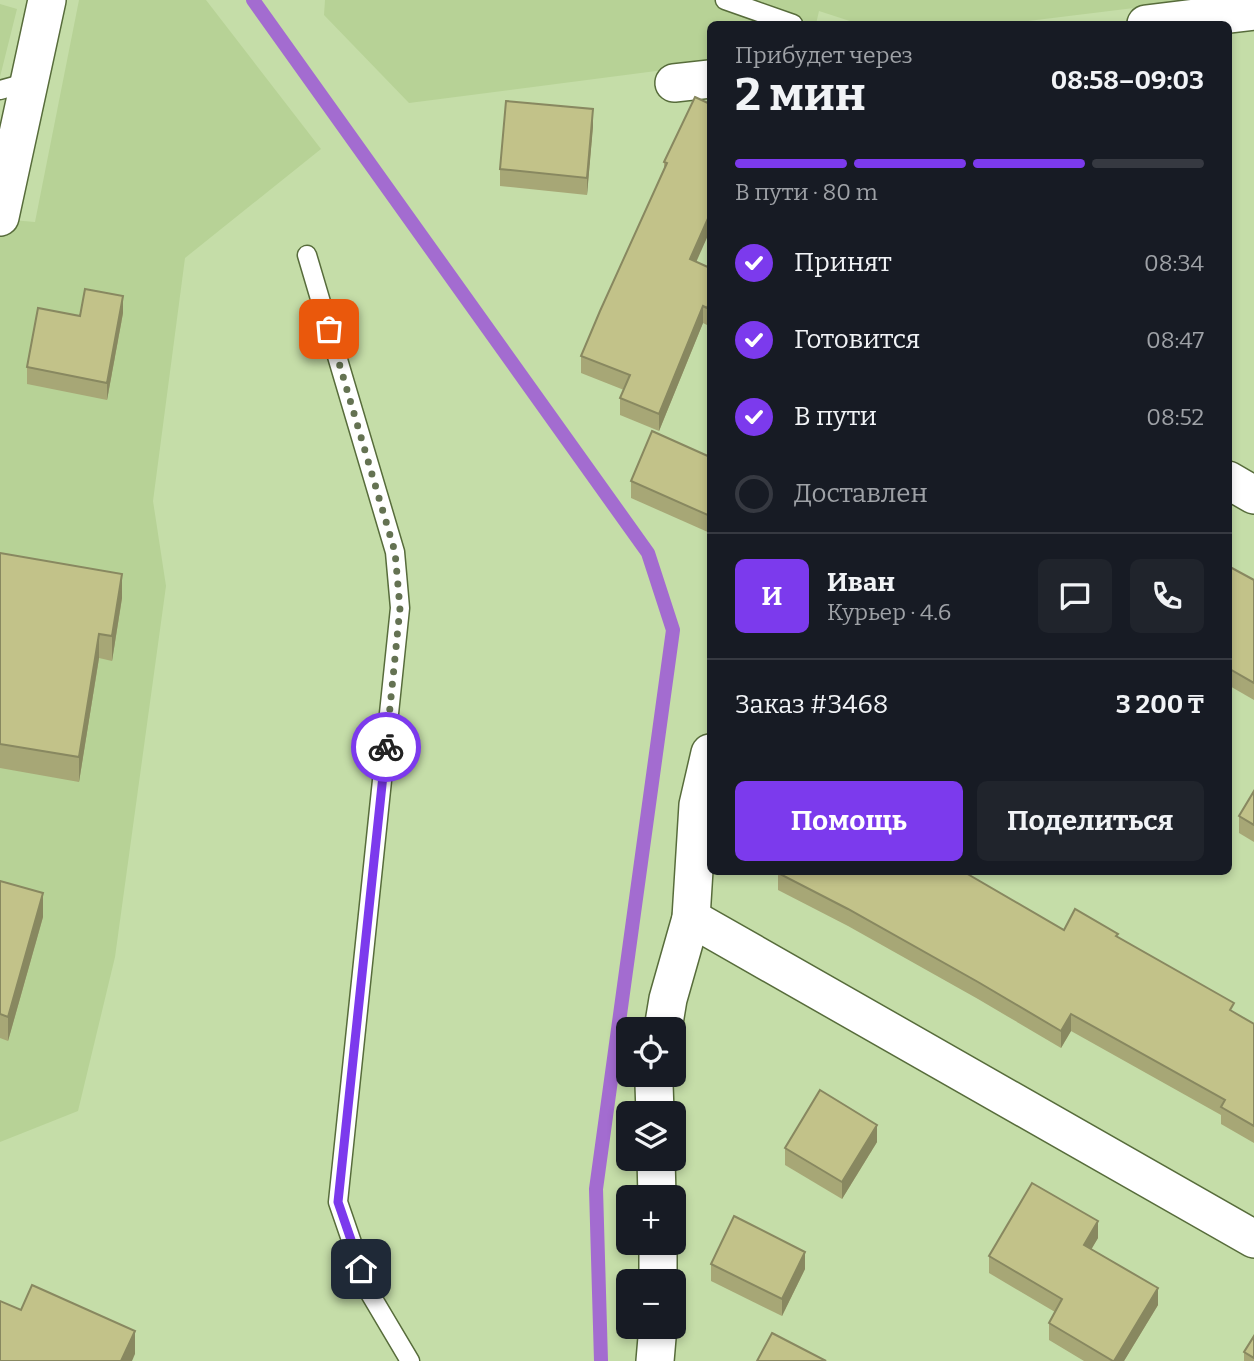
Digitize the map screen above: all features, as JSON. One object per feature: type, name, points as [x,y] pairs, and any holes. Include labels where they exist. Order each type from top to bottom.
[{"type":"street","points":[[0,217],[15,86],[47,0]]},
{"type":"street","points":[[1171,21],[1254,11]]},
{"type":"street","points":[[674,83],[707,79]]},
{"type":"street","points":[[1232,482],[1254,495]]},
{"type":"street","points":[[665,1017],[691,918],[698,805],[707,766]]},
{"type":"street","points":[[691,918],[1254,1239]]},
{"type":"street","points":[[655,1361],[657,1339]]},
{"type":"lane","points":[[725,0],[784,21]]},
{"type":"lane","points":[[307,255],[395,552],[400,608],[338,1202],[369,1292],[410,1361]]},
{"type":"shaded area","points":[[79,0],[206,0],[321,149],[185,258],[153,501],[166,586],[115,957],[78,1111],[0,1142],[0,219],[35,222]]},
{"type":"shaded area","points":[[325,0],[1199,0],[1028,21],[850,21],[819,11],[817,21],[707,21],[707,64],[409,103],[324,15]]},
{"type":"shaded area","points":[[0,4],[17,9],[0,77]]},
{"type":"building","points":[[695,97],[707,103],[707,221],[690,259],[707,267],[707,308],[703,306],[659,414],[620,398],[630,375],[581,356],[667,163],[664,162]]},
{"type":"building","points":[[506,101],[593,109],[587,178],[500,169]]},
{"type":"building","points":[[85,289],[123,296],[107,383],[27,367],[38,308],[80,316]]},
{"type":"building","points":[[652,431],[707,456],[707,515],[631,481]]},
{"type":"building","points":[[0,553],[122,574],[112,636],[99,634],[79,757],[0,744]]},
{"type":"building","points":[[1232,568],[1254,580],[1254,683],[1232,670]]},
{"type":"building","points":[[1254,791],[1254,825],[1239,816]]},
{"type":"building","points":[[782,875],[969,875],[1064,930],[1075,909],[1118,934],[1116,936],[1234,1003],[1230,1010],[1254,1024],[1254,1126],[1221,1107],[1225,1100],[1071,1014],[1061,1031],[848,909]]},
{"type":"building","points":[[0,881],[43,893],[8,1017],[0,1014]]},
{"type":"building","points":[[820,1090],[877,1125],[842,1182],[785,1148]]},
{"type":"building","points":[[1032,1183],[1098,1221],[1084,1245],[1158,1288],[1114,1361],[1049,1323],[1062,1299],[989,1256]]},
{"type":"building","points":[[734,1216],[805,1252],[782,1299],[711,1264]]},
{"type":"building","points":[[32,1285],[135,1331],[121,1361],[0,1361],[0,1301],[21,1310]]},
{"type":"building","points":[[772,1333],[826,1361],[757,1361]]},
{"type":"building","points":[[1254,1336],[1254,1358],[1244,1352]]},
{"type":"waterway","points":[[253,0],[648,553],[673,630],[596,1189],[601,1361]]},
{"type":"way so far","points":[[329,329],[395,552],[400,608],[386,747]]},
{"type":"route","points":[[361,1269],[338,1202],[386,747]]}]
